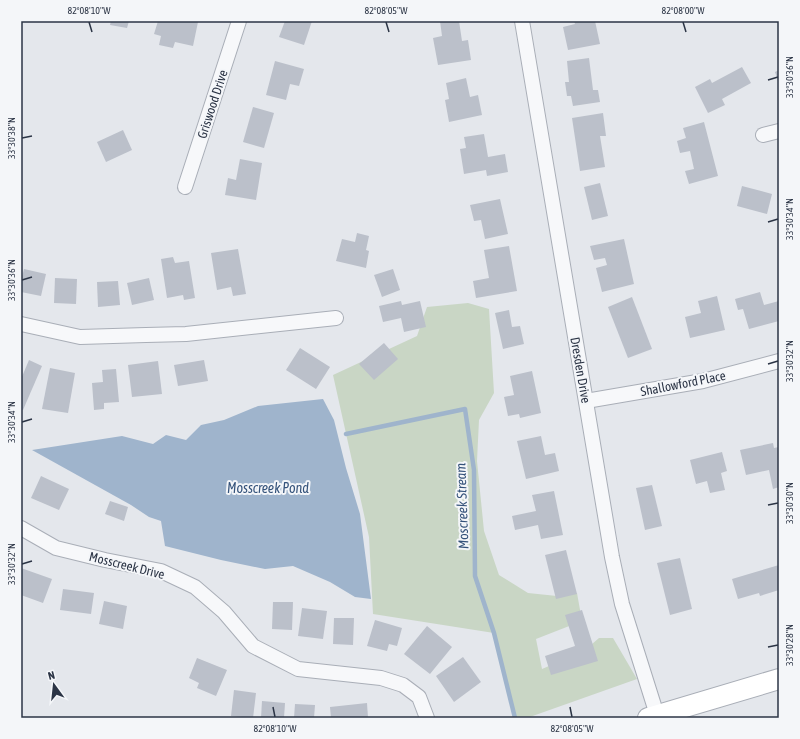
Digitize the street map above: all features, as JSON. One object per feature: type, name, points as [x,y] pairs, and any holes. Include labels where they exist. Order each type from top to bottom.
[{"type":"main road","points":[[652,717],[779,679]]},
{"type":"street","name":"Griswood Drive","points":[[185,187],[239,21]]},
{"type":"street","name":"Dresden Drive","points":[[522,21],[612,557],[622,604],[652,717]]},
{"type":"street","points":[[763,135],[779,131]]},
{"type":"street","points":[[21,324],[80,337],[186,334],[336,318]]},
{"type":"street","name":"Shallowford Place","points":[[586,401],[703,381],[779,361]]},
{"type":"street","name":"Mosscreek Drive","points":[[21,528],[56,548],[105,560],[161,571],[195,587],[224,612],[253,646],[298,669],[381,678],[403,685],[419,697],[427,718]]},
{"type":"green space","points":[[468,303],[489,309],[494,393],[479,420],[477,461],[484,531],[499,575],[528,593],[557,596],[577,593],[582,621],[536,639],[542,669],[584,651],[599,638],[613,638],[637,679],[527,718],[515,718],[494,633],[373,614],[369,537],[333,375],[417,336],[427,307]]},
{"type":"water","name":"Mosscreek Pond","points":[[323,399],[334,420],[346,468],[360,514],[371,599],[355,597],[330,582],[293,566],[265,569],[165,546],[161,521],[149,517],[131,505],[32,450],[122,436],[153,444],[166,435],[186,440],[201,425],[224,420],[258,406]]},
{"type":"building","points":[[111,21],[129,21],[127,28],[110,25]]},
{"type":"building","points":[[158,21],[198,22],[193,46],[175,42],[173,48],[159,45],[161,36],[154,34]]},
{"type":"building","points":[[285,21],[312,21],[304,45],[279,37]]},
{"type":"building","points":[[440,21],[459,21],[462,41],[468,40],[471,60],[438,65],[433,38],[442,36]]},
{"type":"building","points":[[574,21],[595,21],[600,44],[568,50],[563,27],[575,24]]},
{"type":"building","points":[[589,58],[593,90],[598,90],[600,102],[573,106],[571,96],[567,96],[565,82],[569,82],[567,61]]},
{"type":"building","points":[[275,61],[304,69],[299,86],[290,84],[286,100],[266,95]]},
{"type":"building","points":[[742,67],[751,83],[722,99],[725,105],[708,113],[695,87],[710,79],[712,83]]},
{"type":"building","points":[[779,70],[779,84],[775,72]]},
{"type":"building","points":[[466,78],[470,97],[478,95],[482,115],[449,122],[445,100],[449,99],[446,83]]},
{"type":"building","points":[[253,107],[274,113],[264,148],[243,142]]},
{"type":"building","points":[[603,113],[606,136],[600,136],[605,167],[580,171],[572,118]]},
{"type":"building","points":[[704,122],[718,176],[689,184],[685,171],[694,169],[690,151],[680,153],[677,141],[686,138],[683,128]]},
{"type":"building","points":[[123,130],[132,150],[106,162],[97,142]]},
{"type":"building","points":[[484,134],[488,157],[505,154],[508,172],[487,176],[486,170],[464,174],[460,149],[466,148],[464,137]]},
{"type":"building","points":[[240,159],[262,163],[256,200],[225,195],[228,178],[236,180]]},
{"type":"building","points":[[600,183],[608,216],[592,220],[584,187]]},
{"type":"building","points":[[742,186],[772,194],[767,214],[737,206]]},
{"type":"building","points":[[500,199],[508,234],[485,239],[481,220],[474,221],[470,205]]},
{"type":"building","points":[[357,233],[369,236],[366,250],[369,251],[366,268],[336,261],[342,239],[355,242]]},
{"type":"building","points":[[624,239],[634,284],[602,292],[596,268],[607,265],[605,258],[594,260],[590,246]]},
{"type":"building","points":[[509,246],[517,291],[476,298],[473,281],[489,278],[484,250]]},
{"type":"building","points":[[238,249],[246,294],[233,296],[231,287],[217,290],[211,253]]},
{"type":"building","points":[[173,257],[175,263],[189,261],[195,298],[184,300],[183,295],[167,298],[161,259]]},
{"type":"building","points":[[24,269],[46,274],[41,296],[21,292],[21,281]]},
{"type":"building","points":[[393,269],[400,290],[382,297],[374,275]]},
{"type":"building","points":[[55,278],[77,279],[76,304],[54,303]]},
{"type":"building","points":[[149,278],[154,300],[132,305],[127,283]]},
{"type":"building","points":[[118,281],[120,305],[98,307],[97,282]]},
{"type":"building","points":[[760,292],[764,305],[779,301],[779,321],[749,329],[743,309],[738,310],[735,299]]},
{"type":"building","points":[[717,296],[725,330],[690,338],[685,317],[701,313],[698,301]]},
{"type":"building","points":[[632,297],[652,349],[628,358],[608,307]]},
{"type":"building","points":[[401,301],[402,305],[420,301],[426,327],[404,332],[401,318],[383,322],[379,306]]},
{"type":"building","points":[[509,310],[512,327],[520,326],[524,344],[503,349],[495,313]]},
{"type":"building","points":[[384,343],[398,359],[374,380],[359,364]]},
{"type":"building","points":[[300,348],[330,367],[316,389],[286,370]]},
{"type":"building","points":[[29,360],[42,366],[23,410],[21,409],[21,379]]},
{"type":"building","points":[[204,360],[208,381],[178,386],[174,365]]},
{"type":"building","points":[[158,361],[162,394],[132,397],[128,365]]},
{"type":"building","points":[[50,368],[75,373],[68,413],[42,409]]},
{"type":"building","points":[[116,369],[119,402],[104,403],[104,409],[94,410],[92,383],[103,382],[102,370]]},
{"type":"building","points":[[532,371],[541,413],[520,418],[519,414],[508,416],[504,397],[514,395],[510,376]]},
{"type":"building","points":[[541,436],[545,455],[555,453],[559,471],[526,479],[517,441]]},
{"type":"building","points":[[773,443],[774,448],[779,447],[779,487],[773,489],[769,470],[746,475],[740,450]]},
{"type":"building","points":[[722,452],[727,471],[721,473],[725,490],[710,493],[707,481],[696,484],[690,460]]},
{"type":"building","points":[[41,476],[69,489],[59,510],[31,498]]},
{"type":"building","points":[[652,485],[662,526],[645,530],[636,488]]},
{"type":"building","points":[[554,491],[563,535],[541,539],[538,525],[515,530],[512,516],[536,511],[532,495]]},
{"type":"building","points":[[110,501],[128,507],[124,521],[105,514]]},
{"type":"building","points":[[566,550],[577,594],[556,599],[545,555]]},
{"type":"building","points":[[680,558],[692,609],[670,615],[657,563]]},
{"type":"building","points":[[779,565],[779,590],[760,596],[759,593],[738,599],[732,579]]},
{"type":"building","points":[[21,568],[52,579],[43,603],[21,595]]},
{"type":"building","points":[[63,589],[94,593],[91,614],[60,610]]},
{"type":"building","points":[[104,601],[127,606],[123,629],[99,624]]},
{"type":"building","points":[[273,602],[293,602],[292,630],[272,629]]},
{"type":"building","points":[[302,608],[327,611],[323,639],[298,636]]},
{"type":"building","points":[[582,610],[598,661],[551,675],[545,656],[575,646],[565,615]]},
{"type":"building","points":[[334,618],[354,618],[353,645],[333,644]]},
{"type":"building","points":[[375,620],[402,628],[397,646],[389,644],[387,651],[367,646]]},
{"type":"building","points":[[427,626],[452,647],[430,674],[404,654]]},
{"type":"building","points":[[463,657],[481,682],[454,702],[436,676]]},
{"type":"building","points":[[197,658],[227,670],[216,696],[197,688],[199,683],[189,678]]},
{"type":"building","points":[[234,690],[256,693],[253,718],[231,716]]},
{"type":"building","points":[[262,701],[285,703],[284,718],[261,718]]},
{"type":"building","points":[[367,703],[368,718],[331,718],[330,707]]},
{"type":"building","points":[[295,704],[315,705],[314,718],[294,718]]},
{"type":"waterway","name":"Moscreek Stream","points":[[346,434],[465,409],[474,470],[475,576],[494,633],[515,718]]}]
